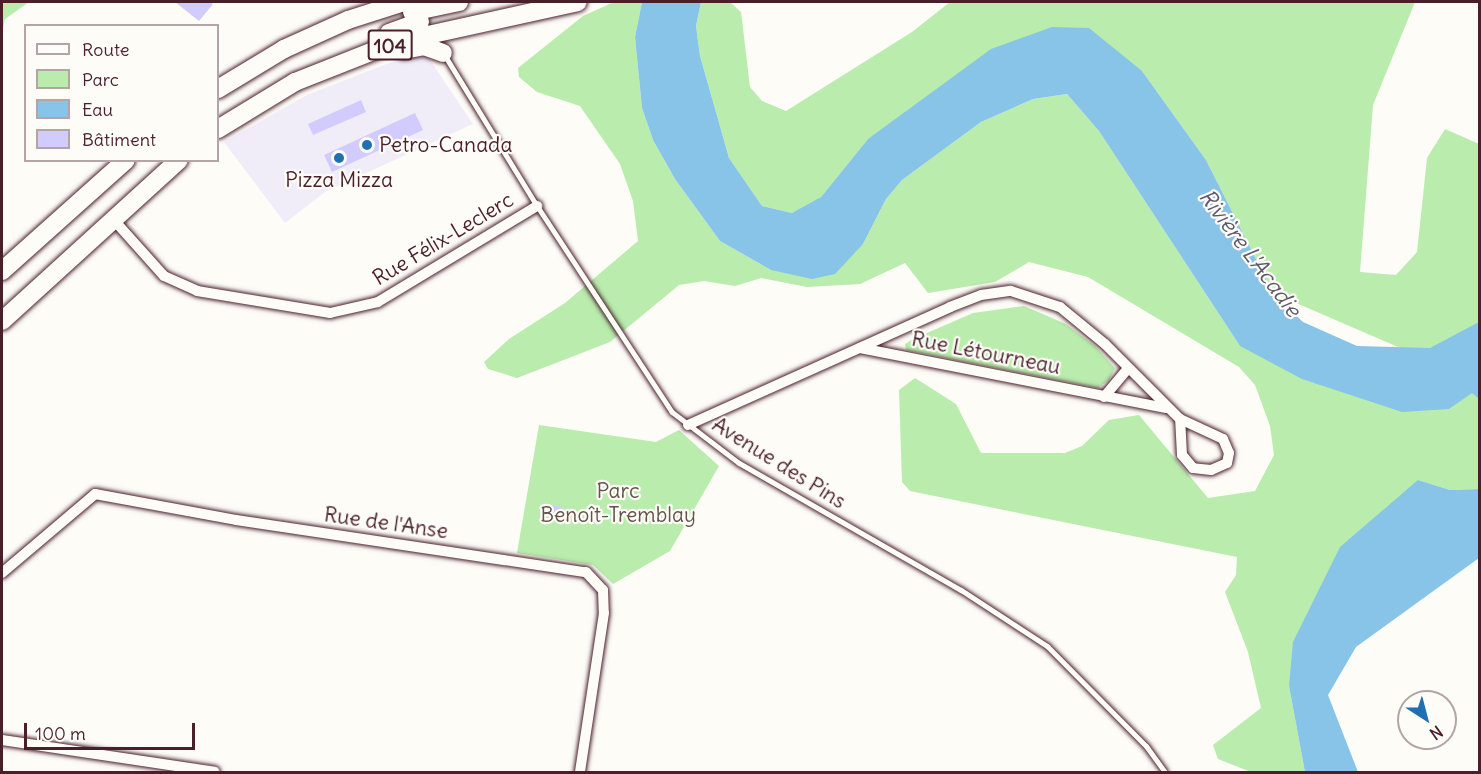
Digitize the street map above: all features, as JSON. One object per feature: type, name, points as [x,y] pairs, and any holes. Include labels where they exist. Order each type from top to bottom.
[{"type":"main road","points":[[219,120],[224,112],[280,78],[416,17],[459,2]]},
{"type":"main road","name":"104","points":[[219,88],[284,49],[348,20],[416,17],[578,2]]},
{"type":"main road","name":"104","points":[[219,128],[295,82],[416,17]]},
{"type":"main road","points":[[219,134],[304,88],[402,51],[424,46],[443,53]]},
{"type":"main road","points":[[2,271],[124,162]]},
{"type":"main road","points":[[2,321],[177,162]]},
{"type":"street","name":"Rue Félix-Leclerc","points":[[112,219],[164,276],[197,291],[330,313],[378,302],[537,207]]},
{"type":"street","name":"Rue Létourneau","points":[[688,425],[950,307],[981,295],[1011,291],[1060,307],[1105,344],[1127,370],[1180,419],[1222,439],[1228,453],[1227,463],[1211,470],[1193,468],[1182,455],[1180,419]]},
{"type":"street","name":"Rue Létourneau","points":[[860,348],[1168,408]]},
{"type":"street","points":[[1104,397],[1127,370]]},
{"type":"street","name":"Rue de l'Anse","points":[[2,573],[95,494],[236,520],[586,572],[603,590],[604,613],[580,772]]},
{"type":"street","points":[[2,740],[215,772]]},
{"type":"lane","name":"Avenue des Pins","points":[[416,17],[443,53],[537,207],[644,374],[672,412],[739,464],[961,590],[1047,646],[1146,746],[1165,772]]},
{"type":"shaded area","points":[[407,56],[428,57],[473,124],[325,192],[285,223],[224,142],[307,95]]},
{"type":"green space","points":[[2,2],[29,2],[5,19],[2,33]]},
{"type":"green space","points":[[614,2],[642,2],[635,37],[642,108],[653,140],[675,179],[720,241],[771,270],[863,244],[886,199],[902,180],[981,122],[1033,99],[1067,94],[1099,131],[1240,346],[1449,409],[1472,392],[1479,399],[1479,489],[1450,490],[1418,480],[1289,686],[1305,772],[1251,772],[1218,759],[1213,745],[1261,708],[1248,652],[1225,592],[1236,575],[1237,557],[910,491],[902,482],[899,390],[915,378],[956,404],[981,453],[1065,453],[1082,446],[1109,420],[1139,415],[1208,498],[1255,491],[1274,455],[1270,426],[1255,385],[1239,367],[1088,277],[1029,262],[995,282],[928,293],[905,263],[860,284],[807,287],[761,278],[735,286],[704,281],[679,285],[610,342],[517,378],[488,369],[484,362],[509,339],[565,303],[638,241],[633,201],[620,164],[580,106],[537,92],[519,77],[518,68],[583,16]]},
{"type":"green space","points":[[701,2],[730,2],[741,12],[750,87],[762,101],[786,111],[912,32],[950,2],[1415,2],[1373,105],[1360,272],[1396,275],[1417,252],[1427,158],[1445,129],[1479,144],[1479,382],[1273,293],[1206,160],[1142,71],[868,139],[821,197],[806,207],[792,213],[762,206],[729,158],[700,56],[696,26]]},
{"type":"green space","points":[[1024,306],[1066,324],[1095,346],[1115,368],[1109,380],[1098,388],[906,350],[905,344],[913,339],[973,313]]},
{"type":"green space","name":"Parc Benoît-Tremblay","points":[[539,425],[656,442],[679,430],[719,466],[670,551],[613,584],[593,565],[517,553]]},
{"type":"water","name":"Rivière L'Acadie","points":[[642,2],[701,2],[696,26],[700,56],[729,158],[762,206],[792,213],[821,197],[868,139],[991,49],[1052,27],[1089,28],[1142,71],[1206,160],[1273,293],[1303,322],[1357,346],[1430,348],[1479,322],[1479,399],[1472,393],[1449,409],[1402,412],[1302,379],[1240,346],[1099,131],[1067,94],[1033,99],[981,122],[902,180],[886,199],[863,244],[835,274],[812,279],[771,270],[720,241],[675,179],[653,140],[642,108],[635,37]]},
{"type":"water","points":[[1418,480],[1450,490],[1479,489],[1479,558],[1356,647],[1328,695],[1358,772],[1305,772],[1289,686],[1293,642],[1340,547]]},
{"type":"building","points":[[175,2],[210,2],[213,4],[199,21]]},
{"type":"building","name":"Petro-Canada","points":[[361,100],[366,112],[313,135],[308,124]]},
{"type":"building","points":[[415,113],[423,130],[332,172],[324,155]]},
{"type":"building","points":[[551,505],[562,507],[560,521],[548,519]]},
{"type":"place","name":"Petro-Canada","points":[[367,145]]},
{"type":"place","name":"Pizza Mizza","points":[[339,158]]}]
